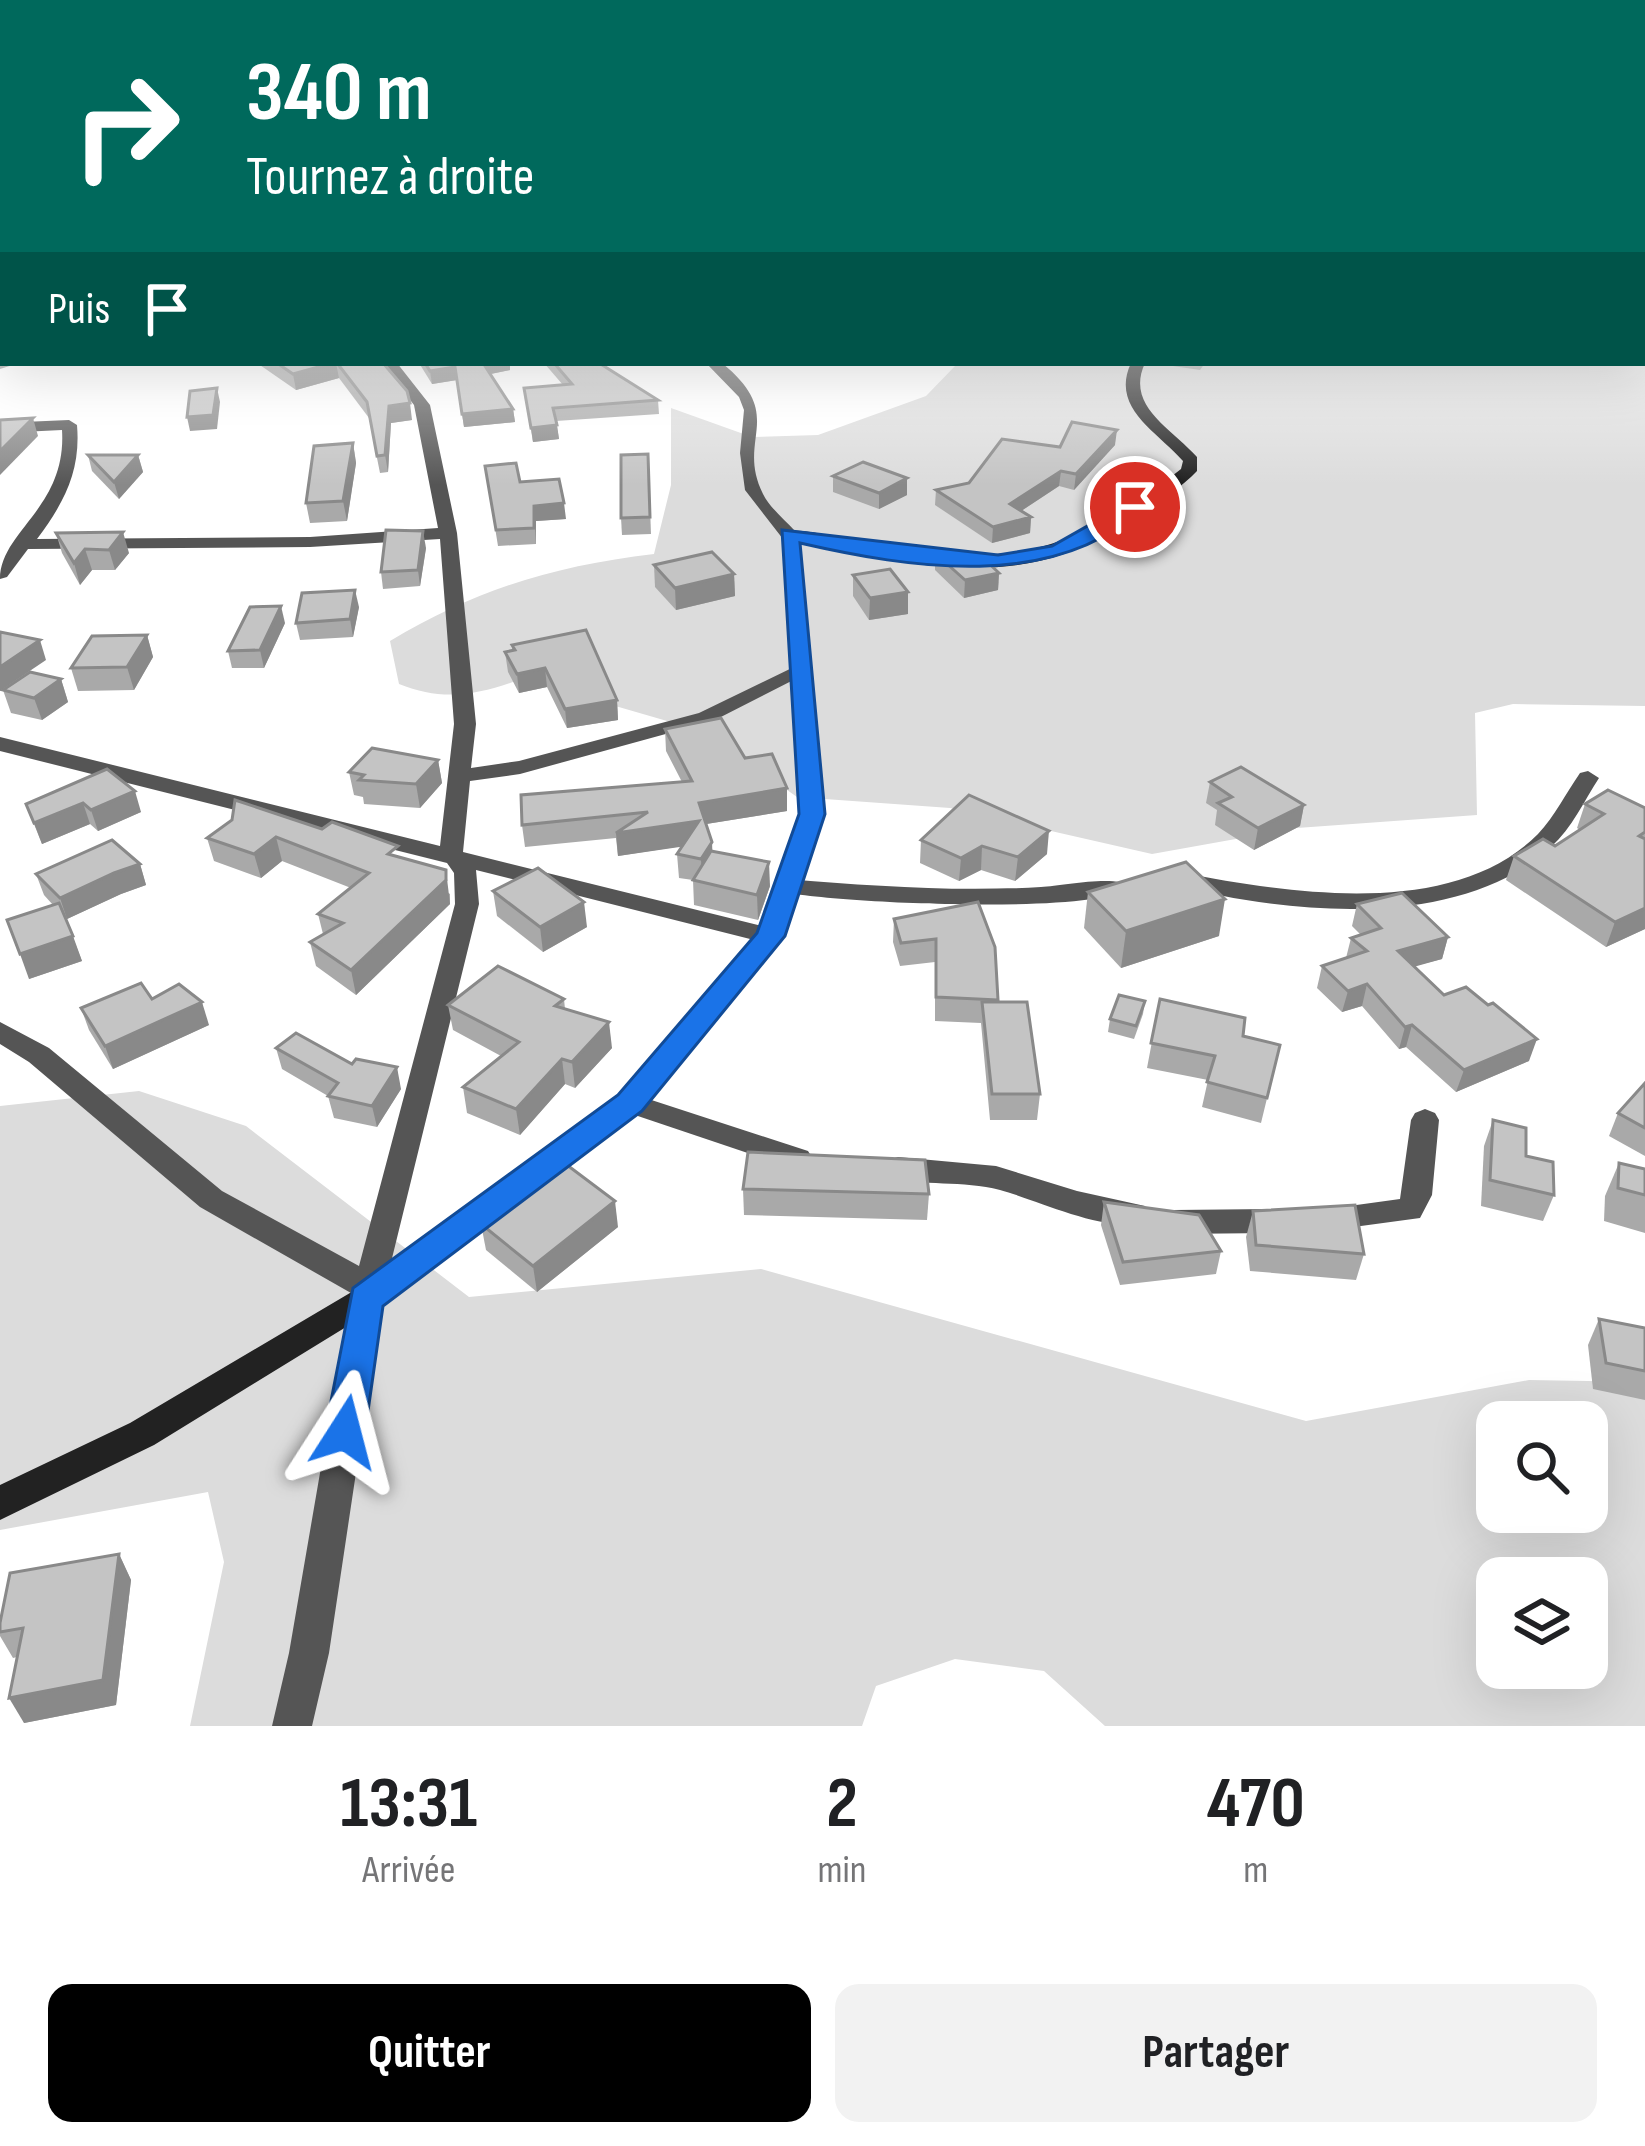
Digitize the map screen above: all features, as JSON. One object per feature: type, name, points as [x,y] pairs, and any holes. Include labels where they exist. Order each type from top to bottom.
[{"type":"street","points":[[292,1726],[309,1653],[368,1293],[467,904],[466,874],[451,852],[465,724],[448,533],[422,405],[391,366]]},
{"type":"street","points":[[0,1503],[142,1433],[368,1293],[630,1103],[770,936],[812,814],[802,670],[789,535],[753,492],[749,465],[754,411],[740,382],[717,366]]},
{"type":"street","points":[[789,535],[840,546],[998,561],[1057,552],[1189,471],[1191,460],[1183,448],[1148,421],[1131,397],[1135,366]]},
{"type":"street","points":[[0,428],[69,425],[72,440],[68,475],[46,520],[0,573]]},
{"type":"street","points":[[22,544],[310,542],[448,533]]},
{"type":"street","points":[[462,776],[520,767],[706,717],[802,670]]},
{"type":"street","points":[[0,744],[451,852],[770,936]]},
{"type":"street","points":[[787,886],[871,894],[1058,893],[1175,879],[1294,902],[1446,891],[1491,874],[1541,843],[1588,778]]},
{"type":"street","points":[[0,1031],[39,1055],[212,1199],[368,1293]]},
{"type":"street","points":[[630,1103],[785,1158],[827,1162]]},
{"type":"street","points":[[869,1166],[996,1177],[1077,1204],[1171,1222],[1392,1216],[1409,1210],[1417,1195],[1425,1120]]},
{"type":"shaded area","points":[[955,366],[1645,366],[1645,706],[1513,704],[1475,713],[1477,815],[1297,828],[1152,854],[950,808],[797,797],[705,732],[605,703],[551,668],[494,688],[457,694],[399,684],[390,641],[422,623],[517,582],[654,554],[671,485],[671,408],[752,437],[818,435],[926,396]]},
{"type":"shaded area","points":[[139,1091],[246,1126],[469,1297],[761,1269],[1306,1421],[1529,1380],[1645,1382],[1645,1726],[1105,1726],[1044,1671],[955,1659],[876,1686],[862,1726],[190,1726],[224,1562],[208,1492],[0,1530],[0,1106]]},
{"type":"building","points":[[281,366],[322,366],[293,374]]},
{"type":"building","points":[[339,366],[386,366],[407,391],[410,403],[389,406],[385,455],[377,456],[367,402]]},
{"type":"building","points":[[427,366],[485,366],[513,409],[462,414],[455,367],[430,371]]},
{"type":"building","points":[[557,366],[604,366],[658,400],[553,408],[557,425],[531,428],[524,388],[572,384]]},
{"type":"building","points":[[217,388],[213,415],[187,417],[190,391]]},
{"type":"building","points":[[33,418],[0,451],[0,420]]},
{"type":"building","points":[[1072,422],[1117,430],[1076,474],[1061,471],[1010,504],[1031,517],[993,527],[936,490],[969,483],[1002,439],[1060,447]]},
{"type":"building","points":[[353,443],[343,501],[306,503],[314,446]]},
{"type":"building","points":[[648,454],[650,517],[621,518],[621,455]]},
{"type":"building","points":[[88,455],[138,455],[114,482]]},
{"type":"building","points":[[863,462],[907,478],[879,493],[833,476]]},
{"type":"building","points":[[516,463],[520,482],[559,479],[564,503],[534,506],[534,528],[496,530],[485,466]]},
{"type":"building","points":[[386,530],[423,531],[418,570],[381,572]]},
{"type":"building","points":[[123,532],[109,550],[85,549],[74,563],[56,533]]},
{"type":"building","points":[[712,552],[734,574],[675,588],[654,565]]},
{"type":"building","points":[[935,553],[979,554],[999,573],[965,580]]},
{"type":"building","points":[[890,569],[908,592],[870,598],[853,575]]},
{"type":"building","points":[[355,590],[350,619],[296,623],[302,593]]},
{"type":"building","points":[[281,606],[260,650],[228,651],[250,607]]},
{"type":"building","points":[[586,630],[617,700],[565,709],[545,668],[517,674],[505,652],[515,650],[512,645]]},
{"type":"building","points":[[0,632],[40,640],[0,667]]},
{"type":"building","points":[[147,635],[127,667],[71,668],[92,636]]},
{"type":"building","points":[[30,672],[61,679],[34,698],[3,690]]},
{"type":"building","points":[[721,718],[745,758],[772,754],[787,788],[699,803],[712,842],[701,859],[677,854],[699,821],[616,833],[648,812],[522,825],[521,795],[692,781],[665,729]]},
{"type":"building","points":[[372,748],[438,760],[416,784],[359,780],[364,775],[349,772]]},
{"type":"building","points":[[1241,767],[1304,805],[1258,828],[1218,803],[1232,797],[1210,782]]},
{"type":"building","points":[[107,769],[135,791],[91,810],[83,803],[34,823],[26,804]]},
{"type":"building","points":[[1608,790],[1645,808],[1645,832],[1639,836],[1645,839],[1645,908],[1615,922],[1514,856],[1543,839],[1555,846],[1604,814],[1585,804]]},
{"type":"building","points":[[969,795],[1049,831],[1018,857],[982,846],[961,858],[921,840]]},
{"type":"building","points":[[235,800],[322,829],[332,822],[398,846],[388,854],[446,870],[446,880],[351,970],[310,942],[343,923],[318,914],[369,873],[276,837],[254,854],[207,838],[232,820]]},
{"type":"building","points":[[112,840],[140,864],[60,898],[36,874]]},
{"type":"building","points":[[711,851],[769,862],[757,895],[693,880]]},
{"type":"building","points":[[1186,862],[1225,899],[1126,931],[1088,892]]},
{"type":"building","points":[[538,868],[584,902],[540,927],[493,891]]},
{"type":"building","points":[[1402,893],[1448,937],[1398,951],[1444,995],[1466,987],[1537,1039],[1464,1070],[1412,1025],[1405,1027],[1367,984],[1348,991],[1322,966],[1367,951],[1351,938],[1381,928],[1357,904]]},
{"type":"building","points":[[978,902],[995,947],[998,1000],[936,997],[936,939],[901,943],[894,919]]},
{"type":"building","points":[[59,903],[73,936],[20,954],[7,920]]},
{"type":"building","points":[[498,966],[564,999],[555,1006],[609,1022],[572,1062],[562,1059],[516,1109],[463,1087],[519,1042],[448,1005]]},
{"type":"building","points":[[141,983],[152,999],[179,984],[202,1002],[105,1046],[81,1008]]},
{"type":"building","points":[[1119,995],[1145,1001],[1136,1026],[1110,1019]]},
{"type":"building","points":[[1160,999],[1245,1018],[1243,1036],[1280,1045],[1267,1098],[1207,1082],[1215,1056],[1151,1043]]},
{"type":"building","points":[[982,1002],[1027,1002],[1040,1094],[992,1094]]},
{"type":"building","points":[[296,1033],[352,1064],[356,1059],[397,1067],[372,1106],[328,1096],[338,1083],[276,1048]]},
{"type":"building","points":[[1645,1083],[1645,1128],[1618,1113]]},
{"type":"building","points":[[1493,1120],[1526,1128],[1526,1156],[1553,1162],[1554,1195],[1490,1180]]},
{"type":"building","points":[[748,1152],[925,1160],[929,1194],[743,1189]]},
{"type":"building","points":[[563,1162],[615,1201],[533,1266],[481,1224]]},
{"type":"building","points":[[1619,1163],[1645,1169],[1645,1195],[1618,1188]]},
{"type":"building","points":[[1104,1202],[1199,1215],[1221,1251],[1123,1262]]},
{"type":"building","points":[[1355,1205],[1364,1254],[1256,1245],[1253,1211]]},
{"type":"building","points":[[1599,1319],[1645,1328],[1645,1371],[1606,1363]]},
{"type":"building","points":[[119,1554],[103,1680],[9,1698],[23,1628],[0,1632],[10,1573]]},
{"type":"route","points":[[345,1432],[366,1299],[630,1103],[770,936],[812,814],[797,586],[789,535],[840,546],[998,561],[1057,552],[1135,507]]}]
